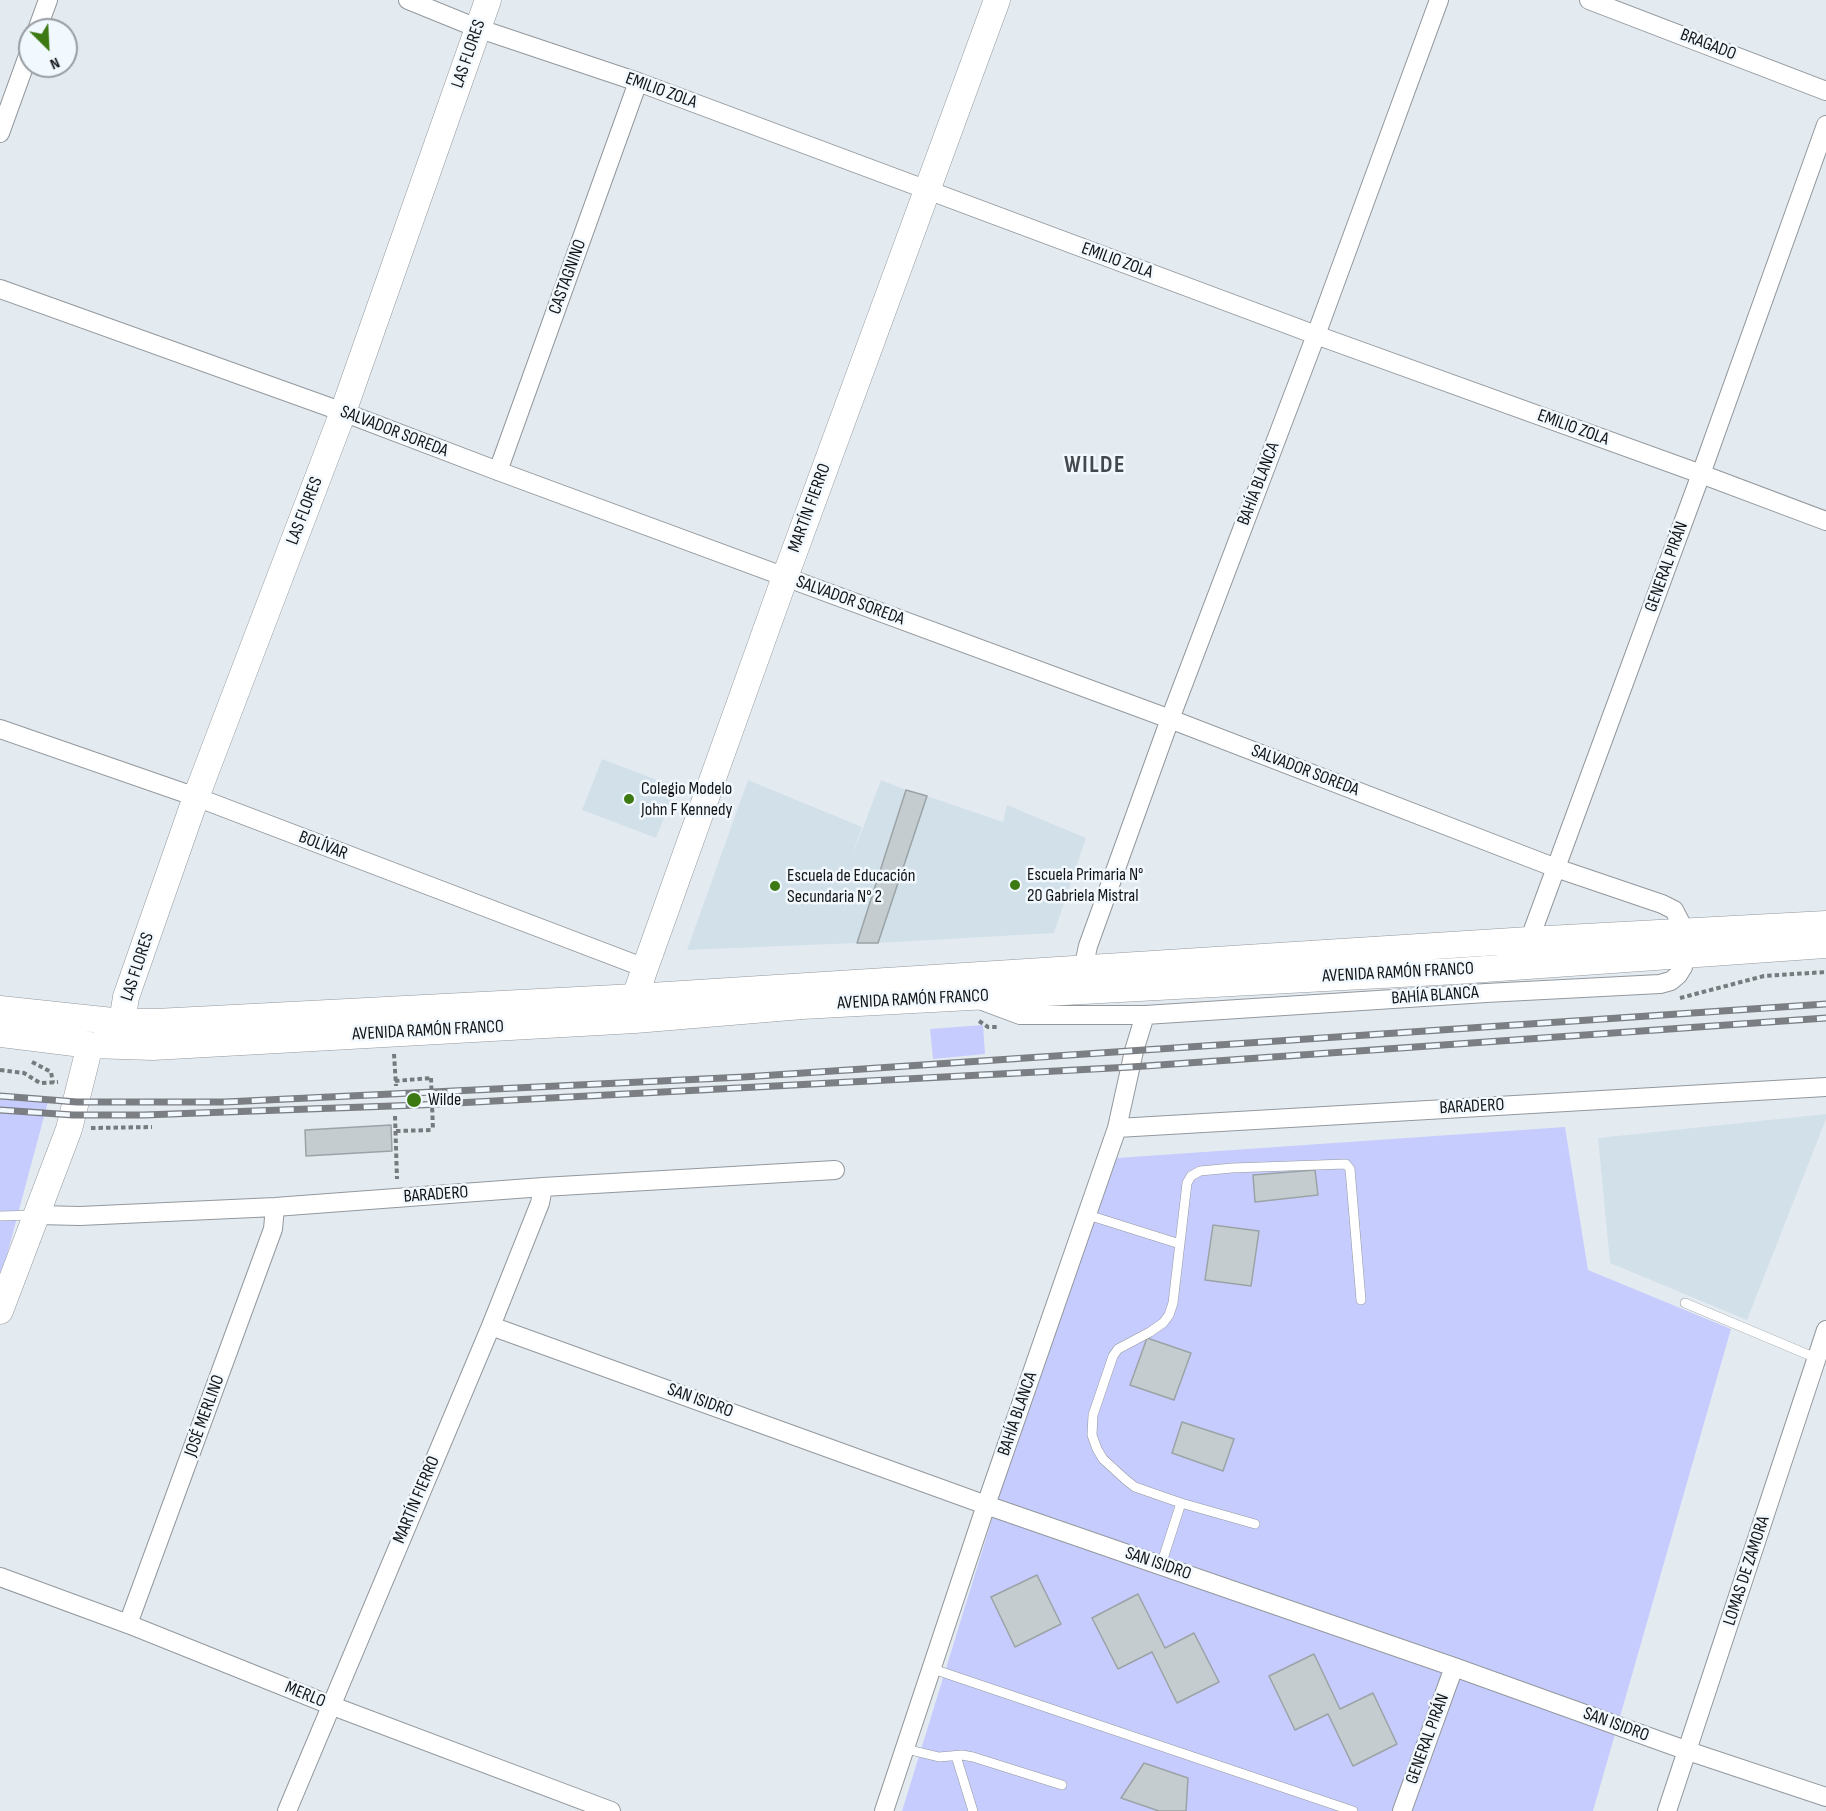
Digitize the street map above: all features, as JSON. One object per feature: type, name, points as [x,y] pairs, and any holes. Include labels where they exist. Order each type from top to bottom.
[{"type":"main road","name":"LAS FLORES","points":[[122,1022],[126,997],[196,797],[343,412],[488,0]]},
{"type":"main road","name":"MARTÍN FIERRO","points":[[635,1008],[645,968],[785,577],[998,0]]},
{"type":"main road","name":"AVENIDA RAMÓN FRANCO","points":[[0,1009],[122,1022],[156,1022],[635,1008],[971,1006],[1521,966],[1826,924]]},
{"type":"main road","name":"AVENIDA RAMÓN FRANCO","points":[[0,1034],[90,1045],[153,1047],[1083,969],[1529,940],[1826,945]]},
{"type":"main road","points":[[0,1311],[69,1129],[90,1045]]},
{"type":"street","points":[[41,18],[48,0]]},
{"type":"street","name":"EMILIO ZOLA","points":[[408,0],[477,28],[638,82],[1316,335],[1826,521]]},
{"type":"street","name":"BAHÍA BLANCA","points":[[1083,969],[1088,946],[1170,719],[1316,335],[1439,0]]},
{"type":"street","name":"BRAGADO","points":[[1589,0],[1826,91]]},
{"type":"street","points":[[0,133],[20,78]]},
{"type":"street","name":"CASTAGNINO","points":[[498,471],[638,82]]},
{"type":"street","name":"GENERAL PIRÁN","points":[[1521,966],[1826,124]]},
{"type":"street","name":"SALVADOR SOREDA","points":[[0,289],[343,412],[1170,719],[1556,868],[1662,904],[1674,910],[1685,944]]},
{"type":"street","name":"BOLÍVAR","points":[[0,729],[196,797],[645,968]]},
{"type":"street","name":"BAHÍA BLANCA","points":[[971,1006],[1020,1015],[1145,1015],[1660,984],[1671,981],[1683,967],[1685,944]]},
{"type":"street","points":[[1486,993],[1502,983],[1521,966]]},
{"type":"street","name":"BAHÍA BLANCA","points":[[884,1811],[986,1505],[1117,1128],[1134,1051],[1145,1015]]},
{"type":"street","name":"BARADERO","points":[[1117,1128],[1826,1087]]},
{"type":"street","name":"BARADERO","points":[[37,1215],[80,1216],[275,1207],[543,1187],[835,1170]]},
{"type":"street","name":"MARTÍN FIERRO","points":[[287,1811],[491,1326],[540,1203],[543,1187]]},
{"type":"street","name":"JOSÉ MERLINO","points":[[128,1624],[273,1229],[275,1207]]},
{"type":"street","name":"SAN ISIDRO","points":[[491,1326],[986,1505],[1454,1667],[1688,1751],[1826,1797]]},
{"type":"street","name":"LOMAS DE ZAMORA","points":[[1667,1811],[1821,1360],[1826,1330]]},
{"type":"street","name":"MERLO","points":[[0,1577],[128,1624],[330,1705],[611,1811]]},
{"type":"street","name":"GENERAL PIRÁN","points":[[1402,1811],[1454,1667]]},
{"type":"lane","points":[[1255,1524],[1182,1503],[1136,1486],[1103,1459],[1096,1449],[1092,1435],[1093,1415],[1113,1356],[1118,1349],[1150,1332],[1169,1316],[1173,1303],[1187,1183],[1191,1176],[1200,1171],[1232,1168],[1346,1164],[1350,1169],[1361,1300]]},
{"type":"lane","points":[[0,1216],[37,1215]]},
{"type":"lane","points":[[1088,1215],[1180,1244]]},
{"type":"lane","points":[[1686,1303],[1821,1360]]},
{"type":"lane","points":[[1161,1565],[1182,1503]]},
{"type":"lane","points":[[933,1669],[1353,1811]]},
{"type":"lane","points":[[906,1749],[939,1757],[973,1757],[1062,1785]]},
{"type":"lane","points":[[956,1756],[973,1811]]},
{"type":"path","points":[[1670,999],[1682,998],[1764,976],[1826,972]]},
{"type":"path","points":[[971,1006],[988,1027],[999,1027]]},
{"type":"path","points":[[382,1053],[394,1053]]},
{"type":"path","points":[[31,1061],[51,1072],[53,1083]]},
{"type":"path","points":[[0,1070],[24,1073],[40,1083],[82,1082]]},
{"type":"path","points":[[396,1086],[395,1081],[431,1078],[433,1130],[396,1131]]},
{"type":"path","points":[[395,1116],[398,1198]]},
{"type":"path","points":[[69,1129],[152,1127]]},
{"type":"shaded area","name":"Colegio Modelo John F Kennedy","points":[[602,759],[676,787],[656,838],[582,810]]},
{"type":"shaded area","name":"Escuela de Educación Secundaria N° 2","points":[[748,780],[862,827],[850,862],[881,780],[906,790],[857,943],[687,950]]},
{"type":"shaded area","name":"Escuela Primaria N° 20 Gabriela Mistral","points":[[927,796],[1003,822],[1007,805],[1086,838],[1054,933],[878,943]]},
{"type":"shaded area","points":[[983,1025],[985,1054],[933,1059],[930,1029]]},
{"type":"shaded area","points":[[0,1094],[49,1098],[0,1281]]},
{"type":"shaded area","points":[[1826,1114],[1747,1320],[1610,1263],[1598,1138]]},
{"type":"shaded area","points":[[1565,1127],[1588,1270],[1731,1329],[1593,1811],[902,1811],[1103,1159]]},
{"type":"building","points":[[906,790],[927,796],[878,943],[857,943]]},
{"type":"building","points":[[391,1125],[392,1151],[306,1156],[305,1130]]},
{"type":"building","points":[[1315,1170],[1318,1195],[1255,1202],[1253,1175]]},
{"type":"building","points":[[1213,1225],[1259,1231],[1251,1286],[1205,1280]]},
{"type":"building","points":[[1147,1338],[1191,1353],[1174,1400],[1130,1385]]},
{"type":"building","points":[[1182,1422],[1234,1439],[1223,1471],[1172,1453]]},
{"type":"building","points":[[1037,1575],[1061,1624],[1015,1647],[991,1597]]},
{"type":"building","points":[[1138,1594],[1165,1648],[1194,1633],[1219,1682],[1177,1703],[1152,1652],[1118,1669],[1092,1618]]},
{"type":"building","points":[[1314,1654],[1340,1709],[1373,1693],[1397,1744],[1353,1766],[1328,1714],[1295,1730],[1269,1676]]},
{"type":"building","points":[[1144,1763],[1188,1778],[1186,1811],[1159,1811],[1121,1798]]},
{"type":"railway","points":[[0,1096],[77,1102],[225,1102],[744,1077],[1826,1004]]},
{"type":"railway","points":[[0,1110],[73,1115],[144,1115],[419,1105],[1131,1067],[1826,1018]]},
{"type":"place","name":"Colegio Modelo John F Kennedy","points":[[629,799]]},
{"type":"place","name":"Escuela Primaria N° 20 Gabriela Mistral","points":[[1015,885]]},
{"type":"place","name":"Escuela de Educación Secundaria N° 2","points":[[775,886]]},
{"type":"place","name":"Wilde","points":[[414,1100]]},
{"type":"district","name":"WILDE","points":[[1095,466]]}]
